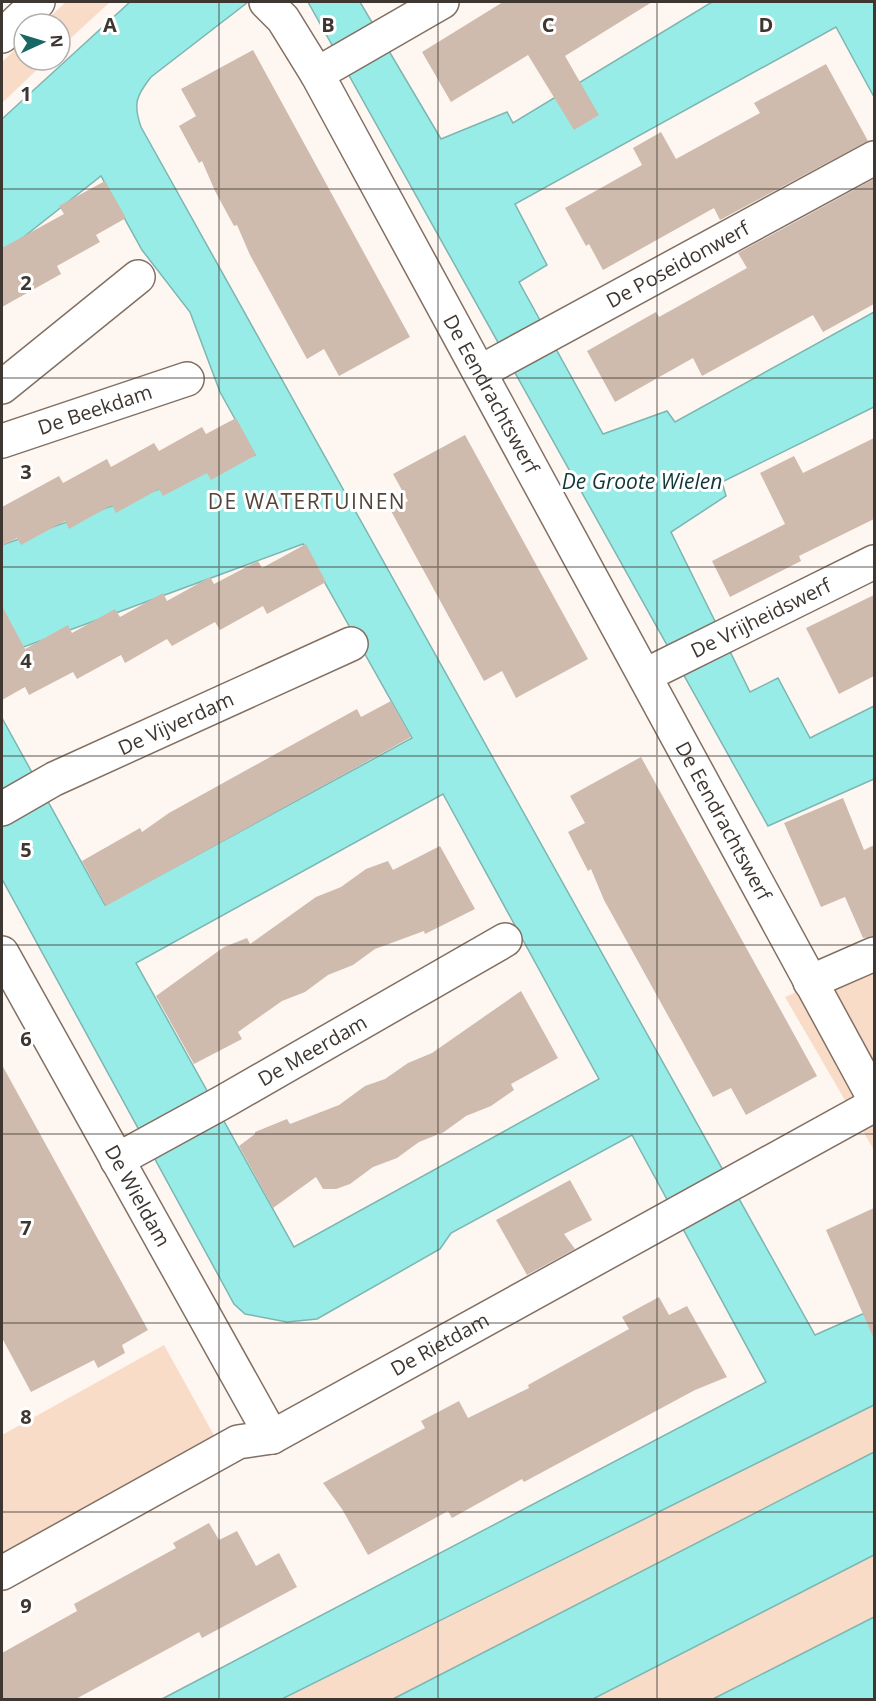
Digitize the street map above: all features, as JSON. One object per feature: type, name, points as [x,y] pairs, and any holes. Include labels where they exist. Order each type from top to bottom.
[{"type":"street","points":[[2,36],[38,2]]},
{"type":"street","name":"De Eendrachtswerf","points":[[266,2],[283,19],[324,70],[656,670],[810,982],[874,1098]]},
{"type":"street","points":[[324,70],[442,2]]},
{"type":"street","name":"De Poseidonwerf","points":[[487,368],[874,158]]},
{"type":"street","points":[[2,387],[138,276]]},
{"type":"street","name":"De Beekdam","points":[[2,441],[187,379]]},
{"type":"street","name":"De Vrijheidswerf","points":[[656,670],[874,562]]},
{"type":"street","name":"De Vijverdam","points":[[2,808],[54,779],[351,644]]},
{"type":"street","name":"De Meerdam","points":[[127,1154],[223,1102],[505,940]]},
{"type":"street","name":"De Wieldam","points":[[2,953],[127,1154],[272,1437]]},
{"type":"street","points":[[810,982],[874,954]]},
{"type":"street","name":"De Rietdam","points":[[2,1573],[238,1442],[272,1437],[874,1105]]},
{"type":"shaded area","points":[[66,2],[110,2],[72,37],[72,12],[55,12]]},
{"type":"shaded area","points":[[12,52],[12,72],[34,72],[2,103],[2,62]]},
{"type":"shaded area","points":[[874,959],[874,1150],[785,997]]},
{"type":"shaded area","points":[[164,1345],[215,1437],[2,1555],[2,1435]]},
{"type":"shaded area","points":[[874,1405],[874,1452],[393,1699],[282,1700]]},
{"type":"shaded area","points":[[874,1555],[874,1617],[713,1699],[593,1700]]},
{"type":"water","points":[[130,2],[248,2],[151,77],[137,100],[141,127],[815,1335],[874,1309],[874,1405],[282,1699],[162,1699],[766,1382],[632,1135],[451,1233],[440,1249],[317,1319],[287,1322],[245,1314],[234,1304],[2,879],[2,718],[105,905],[412,738],[303,544],[2,655],[2,545],[255,455],[220,392],[190,312],[142,250],[101,176],[2,254],[2,119],[53,72],[72,72],[72,55]],"holes":[[[443,794],[599,1079],[294,1247],[136,963]]]},
{"type":"water","name":"De Groote Wielen","points":[[308,2],[360,2],[441,139],[507,112],[513,123],[712,2],[874,2],[874,97],[836,27],[515,204],[547,265],[519,282],[603,434],[667,411],[675,422],[874,312],[874,407],[722,482],[726,496],[671,532],[750,692],[778,678],[810,738],[874,706],[874,779],[768,826]]},
{"type":"water","points":[[874,1452],[874,1555],[593,1699],[393,1699]]},
{"type":"water","points":[[874,1617],[874,1699],[713,1699]]},
{"type":"building","points":[[503,2],[652,2],[565,56],[599,115],[574,130],[528,55],[451,102],[422,52]]},
{"type":"building","points":[[253,50],[410,337],[339,376],[324,349],[307,359],[250,255],[237,225],[234,226],[215,191],[202,161],[199,163],[179,126],[196,116],[181,89]]},
{"type":"building","points":[[826,64],[868,141],[720,220],[714,208],[603,270],[589,244],[586,246],[565,208],[642,165],[633,148],[661,132],[676,159],[760,113],[754,103]]},
{"type":"building","points":[[874,179],[874,304],[823,332],[813,315],[702,376],[693,358],[615,402],[587,351],[656,312],[659,317],[747,268],[738,253]]},
{"type":"building","points":[[105,181],[126,218],[96,235],[100,242],[57,266],[61,274],[2,307],[2,248],[64,214],[59,206]]},
{"type":"building","points":[[236,418],[256,455],[211,480],[207,473],[163,496],[159,489],[116,513],[112,505],[69,529],[65,521],[21,545],[17,538],[2,546],[2,507],[59,476],[63,483],[107,459],[111,467],[154,443],[159,451],[202,427],[206,434]]},
{"type":"building","points":[[465,435],[588,659],[516,698],[502,671],[484,681],[391,511],[408,501],[393,474]]},
{"type":"building","points":[[874,438],[874,519],[799,556],[801,561],[730,597],[712,561],[785,524],[760,473],[794,456],[803,473]]},
{"type":"building","points":[[306,544],[326,582],[267,614],[263,606],[220,630],[215,622],[172,646],[167,639],[125,663],[121,655],[77,679],[73,672],[29,695],[25,687],[2,700],[2,606],[25,649],[68,625],[72,633],[115,609],[120,617],[163,593],[167,601],[210,577],[214,584],[258,561],[262,568]]},
{"type":"building","points":[[874,595],[874,676],[839,694],[806,628]]},
{"type":"building","points":[[391,701],[411,737],[106,906],[82,861],[140,828],[142,832],[169,813],[357,709],[361,717]]},
{"type":"building","points":[[641,757],[817,1076],[746,1115],[731,1088],[713,1097],[604,900],[591,869],[588,871],[568,832],[585,823],[570,796]]},
{"type":"building","points":[[843,798],[864,850],[874,845],[874,936],[863,938],[845,897],[821,907],[784,823]]},
{"type":"building","points":[[440,846],[475,909],[425,934],[424,931],[375,949],[353,965],[328,975],[305,992],[282,1001],[238,1032],[242,1039],[194,1064],[156,996],[224,947],[247,938],[250,944],[316,897],[341,887],[366,869],[388,861],[393,870]]},
{"type":"building","points":[[521,991],[558,1058],[511,1084],[514,1090],[491,1106],[466,1116],[444,1132],[419,1142],[397,1158],[373,1167],[350,1184],[336,1189],[323,1189],[316,1177],[273,1208],[239,1146],[255,1132],[287,1119],[290,1124],[339,1105],[365,1086],[385,1079],[408,1063],[432,1053]]},
{"type":"building","points":[[2,1065],[148,1330],[122,1345],[125,1353],[98,1368],[94,1360],[31,1392],[2,1338]]},
{"type":"building","points":[[570,1180],[592,1220],[564,1234],[575,1249],[527,1275],[496,1220]]},
{"type":"building","points":[[874,1208],[874,1339],[826,1230]]},
{"type":"building","points":[[659,1297],[669,1315],[687,1306],[727,1377],[695,1390],[524,1482],[522,1479],[452,1518],[448,1511],[368,1555],[342,1509],[323,1483],[425,1428],[421,1421],[459,1401],[468,1418],[529,1388],[528,1385],[629,1329],[622,1317]]},
{"type":"building","points":[[209,1523],[219,1540],[237,1531],[256,1566],[279,1553],[297,1587],[202,1638],[199,1632],[74,1700],[2,1700],[2,1653],[77,1611],[74,1604],[176,1548],[173,1543]]},
{"type":"district","name":"DE WATERTUINEN","points":[[307,502]]}]
